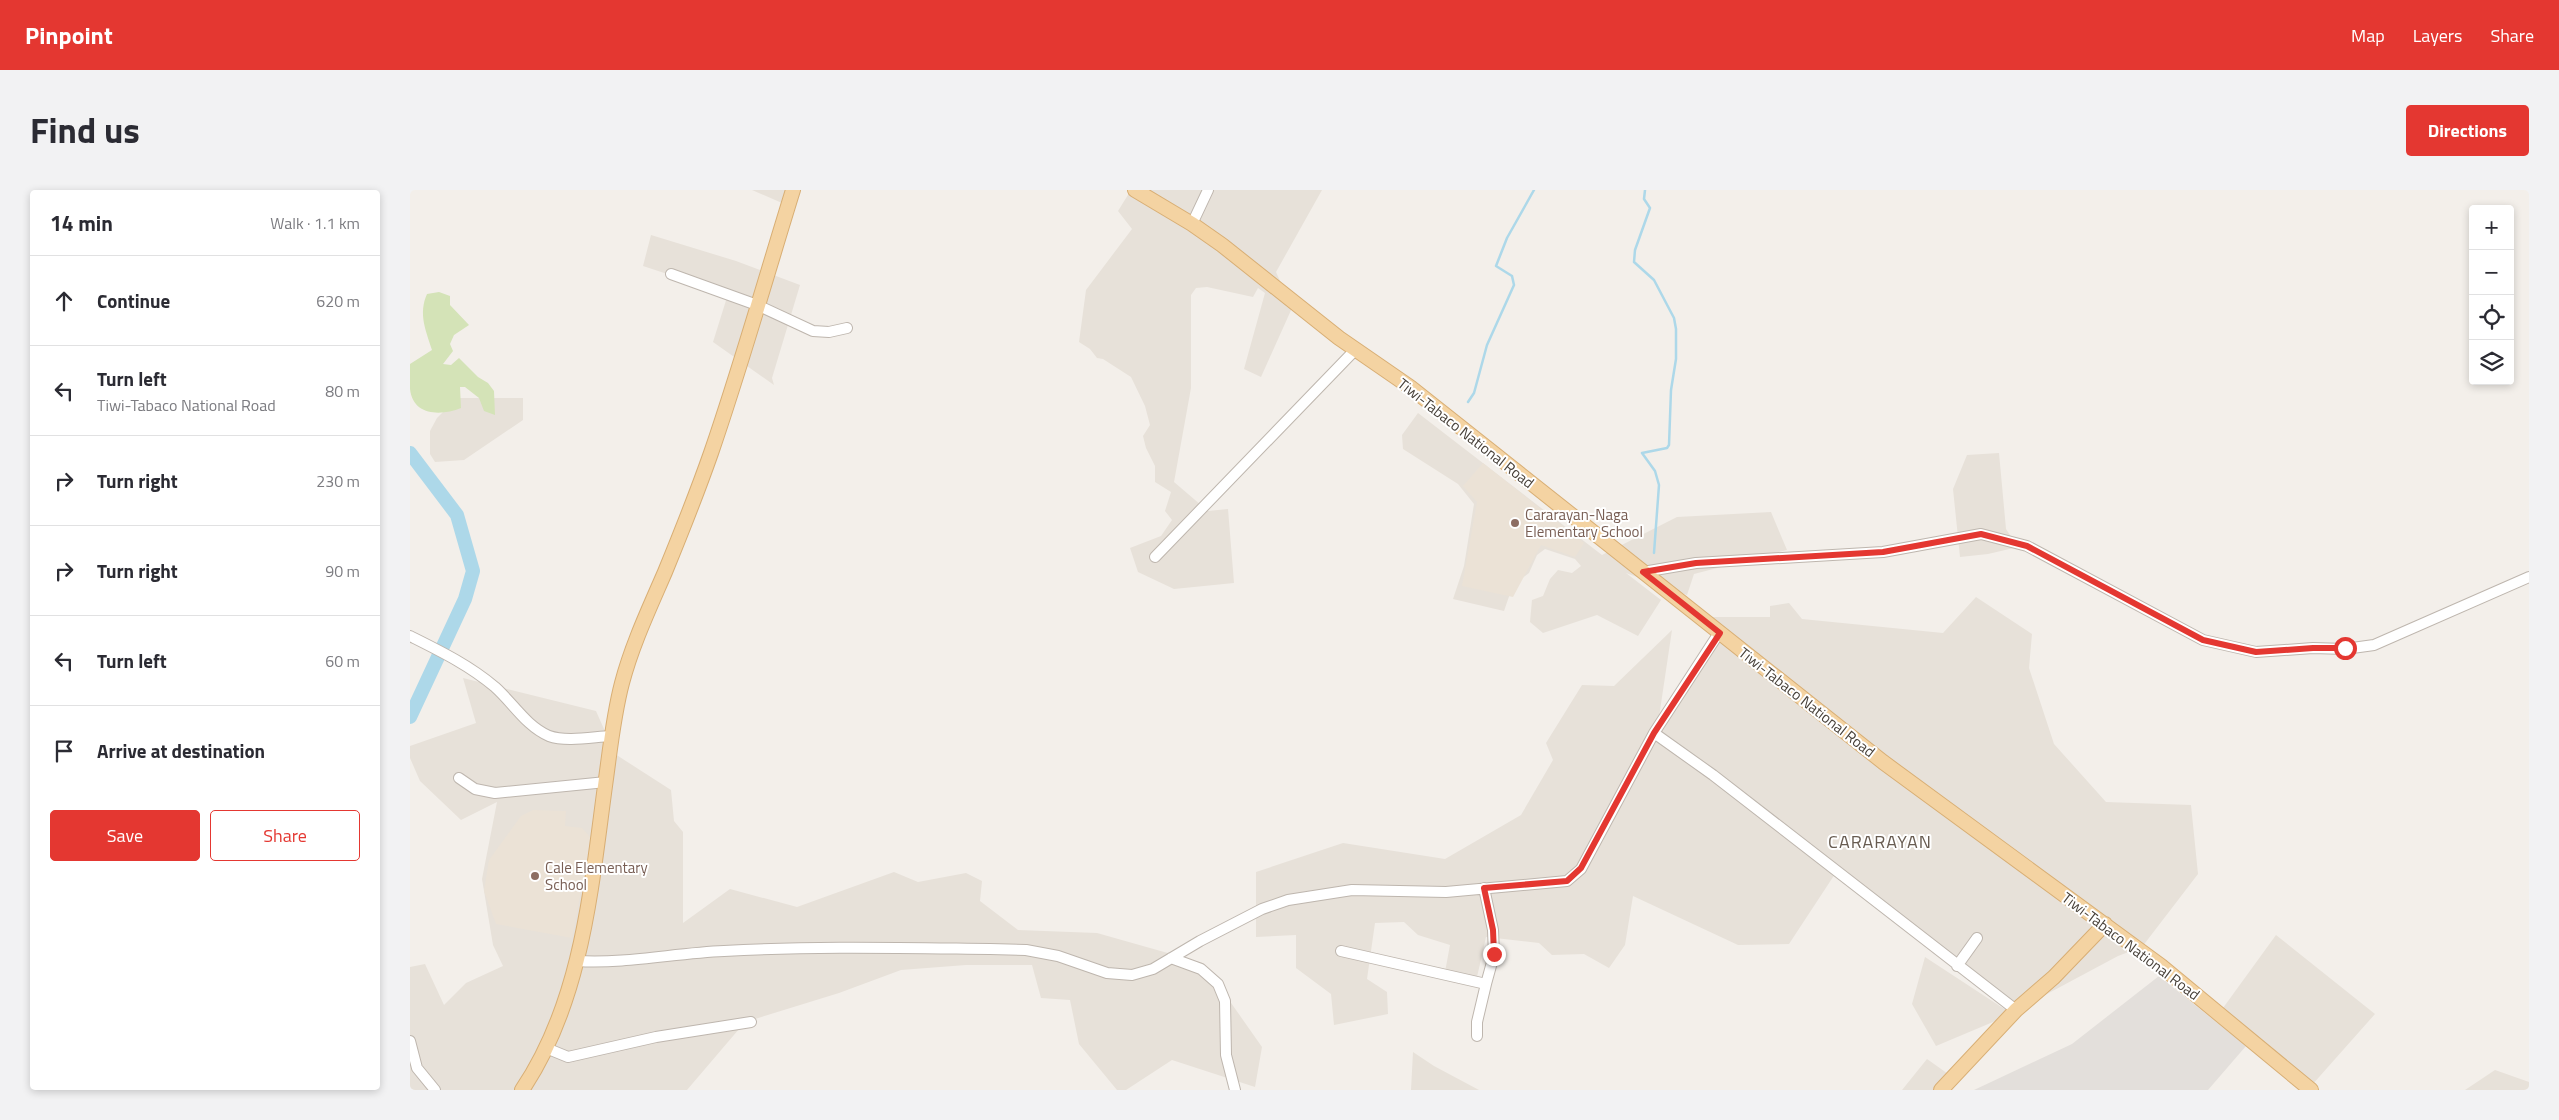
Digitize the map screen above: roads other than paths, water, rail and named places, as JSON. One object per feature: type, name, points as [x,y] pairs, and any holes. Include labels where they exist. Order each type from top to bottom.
[{"type":"main road","points":[[522,1090],[546,1048],[561,1013],[577,961],[606,782],[610,736],[622,684],[634,644],[673,552],[711,453],[793,190]]},
{"type":"main road","name":"Tiwi-Tabaco National Road","points":[[1135,190],[1192,224],[1356,350],[1410,387],[1883,762],[2105,924],[2225,1018],[2311,1090]]},
{"type":"main road","points":[[1941,1090],[2016,1010],[2054,977],[2105,924]]},
{"type":"street","points":[[1192,224],[1208,190]]},
{"type":"street","points":[[671,274],[757,305],[813,331],[829,332],[847,328]]},
{"type":"street","points":[[1155,557],[1356,350]]},
{"type":"street","points":[[1643,572],[1696,563],[1883,552],[1981,534],[2027,546],[2203,640],[2256,652],[2374,645],[2529,576]]},
{"type":"street","points":[[577,961],[630,961],[721,951],[774,948],[990,949],[1026,950],[1050,955],[1107,973],[1132,976],[1153,969],[1262,909],[1288,900],[1352,890],[1446,892],[1567,881],[1581,868],[1654,733],[1720,633]]},
{"type":"street","points":[[410,636],[462,662],[496,688],[533,726],[550,736],[610,736]]},
{"type":"street","points":[[1654,733],[1719,780],[2016,1010]]},
{"type":"street","points":[[459,778],[476,789],[495,793],[606,782]]},
{"type":"street","points":[[1477,1036],[1477,1022],[1494,954],[1493,930],[1484,888]]},
{"type":"street","points":[[1958,966],[1977,938]]},
{"type":"street","points":[[1341,950],[1486,984]]},
{"type":"street","points":[[1171,958],[1201,969],[1218,984],[1225,1001],[1226,1055],[1235,1090]]},
{"type":"street","points":[[546,1048],[568,1057],[656,1038],[751,1022]]},
{"type":"street","points":[[410,1040],[417,1068],[435,1090]]},
{"type":"waterway","points":[[1468,402],[1474,393],[1487,345],[1514,285],[1512,276],[1496,266],[1507,238],[1534,190]]},
{"type":"waterway","points":[[1645,190],[1644,199],[1650,208],[1635,250],[1634,262],[1654,280],[1674,318],[1676,329],[1676,359],[1671,390],[1669,445],[1667,448],[1642,453],[1655,471],[1659,485],[1654,553]]},
{"type":"waterway","points":[[410,453],[457,515],[473,571],[465,599],[410,717]]},
{"type":"place","name":"Cararayan-Naga Elementary School","points":[[1515,523]]},
{"type":"place","name":"Cale Elementary School","points":[[535,876]]},
{"type":"district","name":"CARARAYAN","points":[[1880,841]]}]
